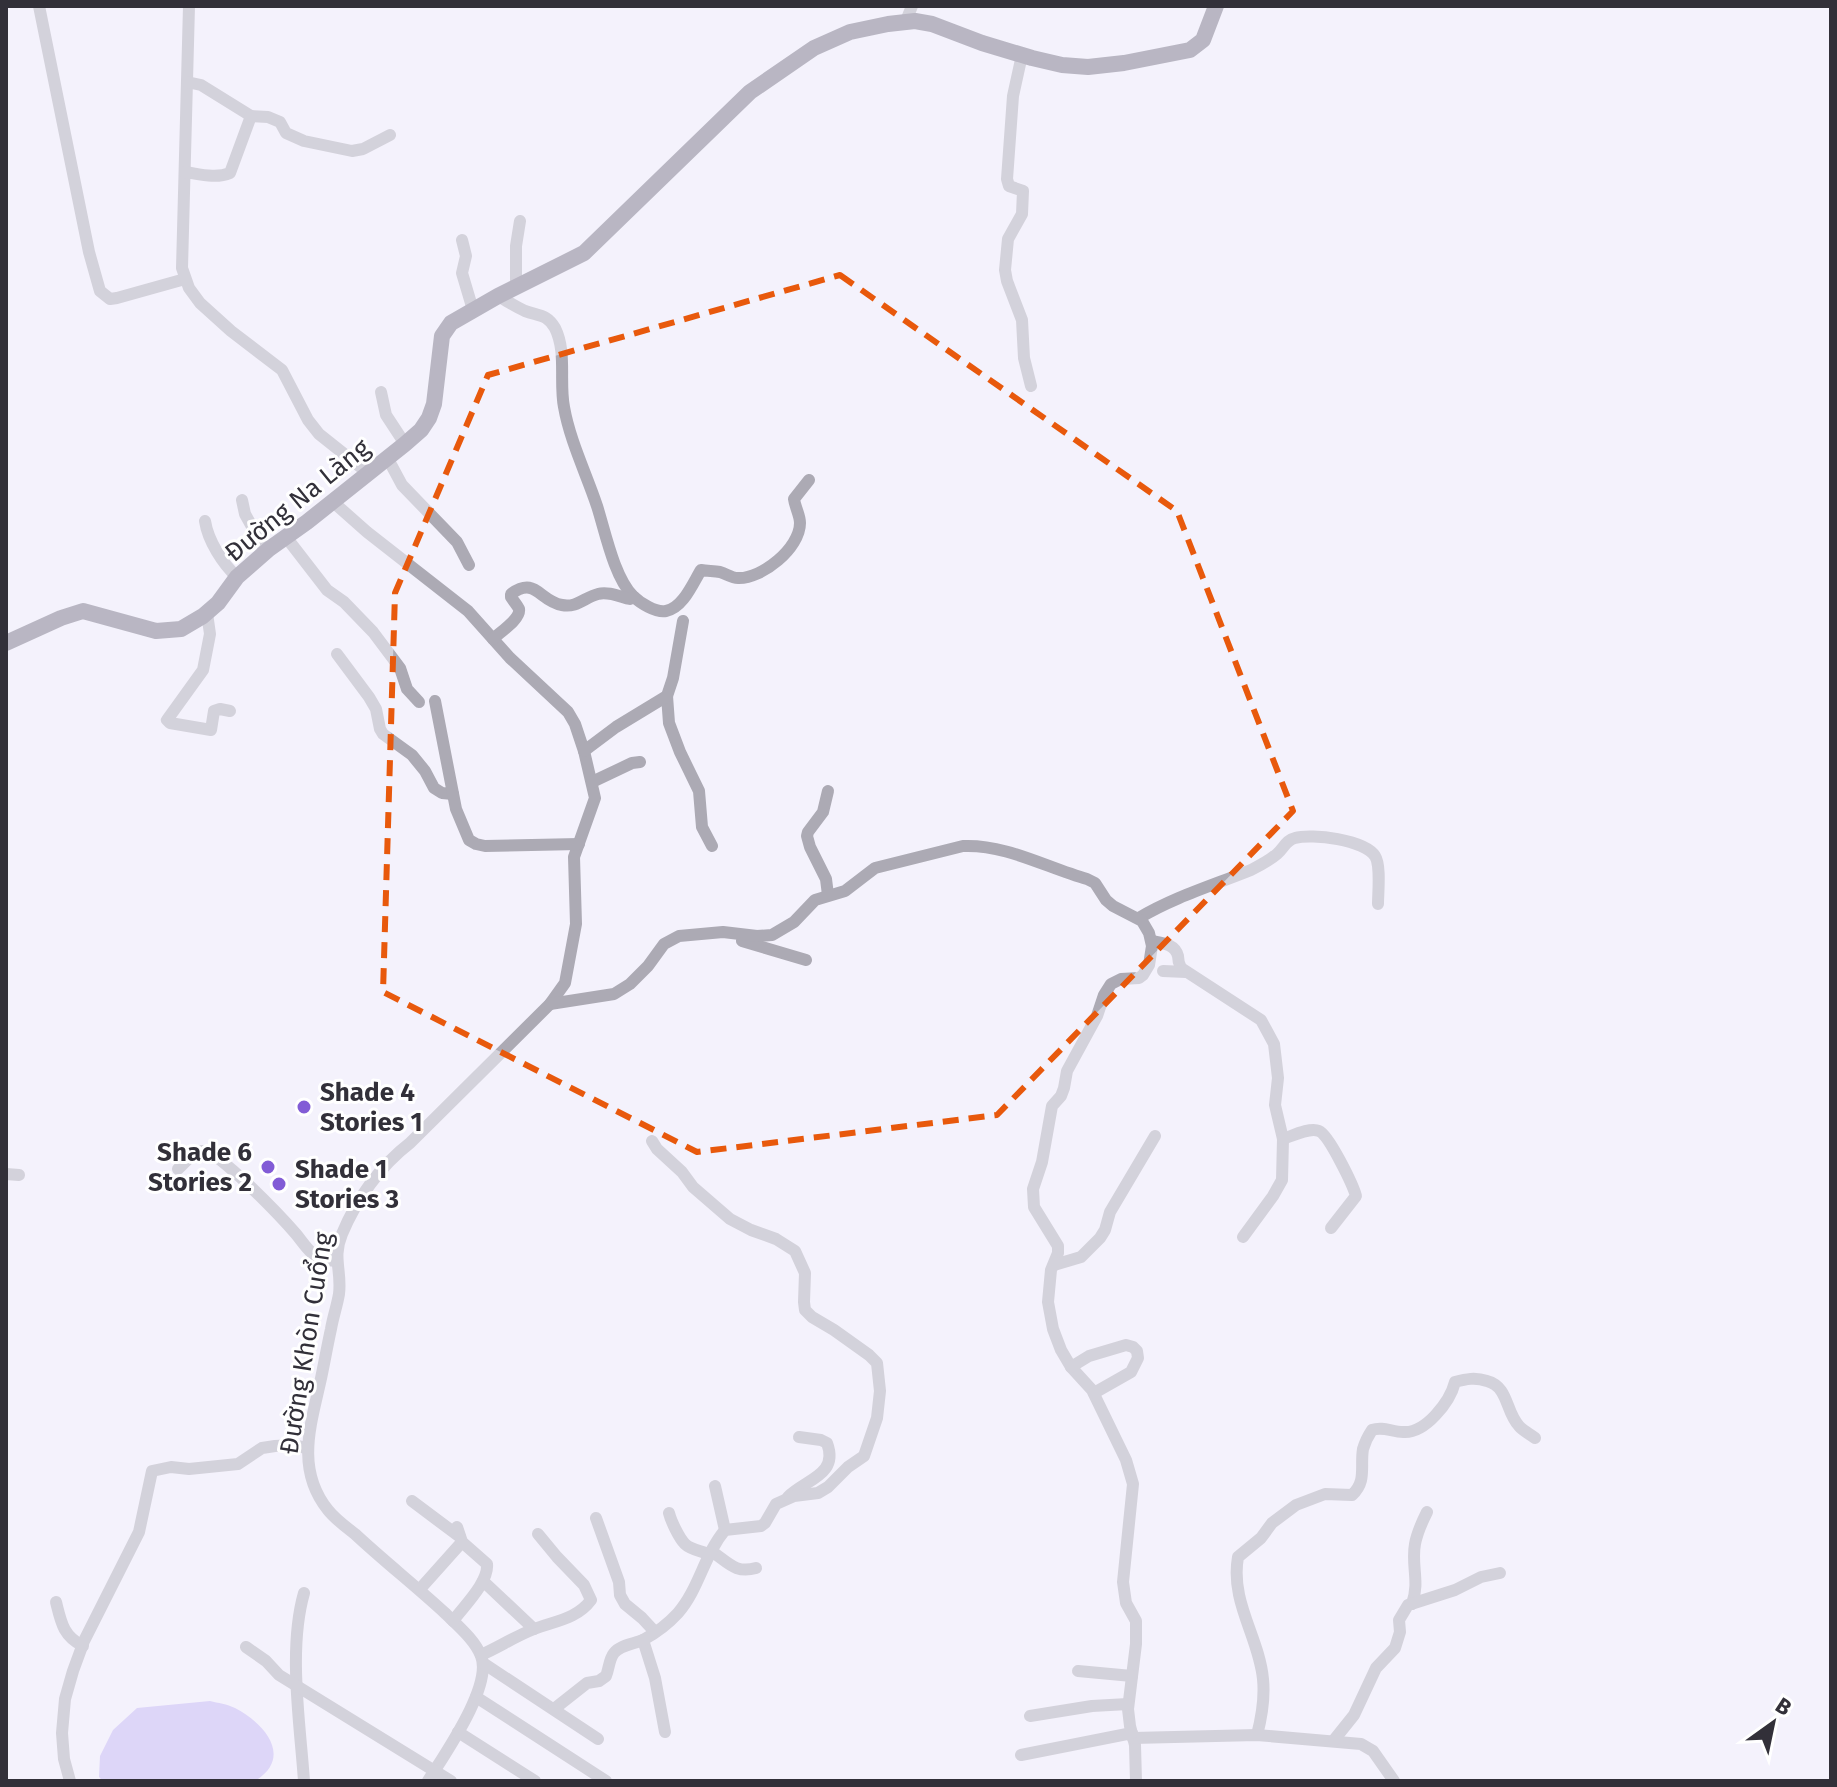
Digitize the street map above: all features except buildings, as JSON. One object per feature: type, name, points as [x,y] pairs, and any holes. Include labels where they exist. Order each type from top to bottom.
[{"type":"main road","points":[[909,13],[982,43],[1062,65],[1088,67],[1184,52],[1195,47],[1203,40],[1216,6]]},
{"type":"main road","name":"Đường Na Làng","points":[[6,643],[83,611],[156,631],[181,629],[207,613],[237,577],[266,552],[421,430],[434,404],[440,345],[444,331],[451,323],[584,253],[750,92],[782,69],[814,48],[850,32],[909,13]]},
{"type":"street","points":[[39,6],[89,252],[100,291],[110,299],[185,279]]},
{"type":"street","points":[[189,6],[182,268],[185,279],[200,303],[282,370],[308,420],[319,434],[368,473]]},
{"type":"street","points":[[1022,55],[1013,96],[1007,179],[1009,186],[1023,191],[1023,210],[1008,239],[1005,270],[1022,320],[1024,358],[1031,386]]},
{"type":"street","points":[[187,82],[197,83],[251,116],[268,117],[280,122],[286,133],[304,141],[352,151],[363,149],[390,135]]},
{"type":"street","points":[[185,172],[215,176],[230,173],[251,116]]},
{"type":"street","points":[[516,287],[516,246],[520,221]]},
{"type":"street","points":[[462,240],[466,256],[462,273],[473,310]]},
{"type":"street","points":[[498,296],[523,310],[544,315],[557,333],[564,411],[609,546],[634,597],[658,611],[666,611],[676,607],[683,599],[701,570],[736,578],[763,572],[794,541],[800,522],[794,499],[809,480]]},
{"type":"street","points":[[381,392],[386,415],[405,444]]},
{"type":"street","points":[[387,457],[402,485],[457,542],[469,565]]},
{"type":"street","points":[[242,500],[245,514],[266,552]]},
{"type":"street","name":"Đường Khòn Cuổng","points":[[332,501],[468,611],[510,658],[568,712],[584,751],[595,798],[574,857],[576,924],[565,983],[550,1004],[378,1175],[361,1197],[341,1237],[336,1261],[339,1296],[311,1417],[307,1448],[310,1475],[328,1510],[420,1589],[472,1641],[482,1659],[598,1739]]},
{"type":"street","points":[[205,521],[206,530],[237,577]]},
{"type":"street","points":[[286,537],[327,590],[344,602],[373,632],[400,668],[407,689],[419,702]]},
{"type":"street","points":[[493,639],[515,620],[519,609],[511,594],[523,587],[534,588],[555,604],[569,606],[599,593],[630,599],[634,597]]},
{"type":"street","points":[[207,613],[210,634],[203,670],[167,720],[211,730],[214,711],[230,711]]},
{"type":"street","points":[[683,621],[667,696],[669,723],[699,791],[702,827],[712,846]]},
{"type":"street","points":[[337,654],[376,709],[383,734],[412,755],[436,790],[453,794]]},
{"type":"street","points":[[584,751],[667,696]]},
{"type":"street","points":[[435,701],[456,809],[469,840],[485,846],[579,844]]},
{"type":"street","points":[[592,782],[640,762]]},
{"type":"street","points":[[828,791],[823,812],[807,836],[826,879],[828,895]]},
{"type":"street","points":[[1139,918],[1165,903],[1257,867],[1277,854],[1292,838],[1298,837],[1318,836],[1351,842],[1372,852],[1378,865],[1378,904]]},
{"type":"street","points":[[550,1004],[614,994],[630,984],[664,944],[679,936],[730,933],[772,935],[794,922],[815,900],[845,891],[875,868],[963,846],[978,845],[1087,879],[1095,883],[1113,906],[1139,918],[1152,941],[1149,965],[1139,978],[1121,979],[1111,984],[1104,995],[1097,1016],[1067,1071],[1061,1096],[1052,1106],[1042,1162],[1033,1189],[1034,1207],[1058,1246],[1049,1291],[1053,1329],[1071,1367],[1094,1393],[1126,1460],[1133,1484],[1123,1582],[1126,1603],[1136,1621],[1128,1704],[1135,1745],[1136,1781]]},
{"type":"street","points":[[730,933],[737,939],[806,960]]},
{"type":"street","points":[[1152,941],[1173,947],[1178,956],[1178,965],[1186,972],[1254,1014],[1267,1028],[1274,1044],[1278,1078],[1275,1105],[1283,1139],[1282,1180],[1243,1237]]},
{"type":"street","points":[[1163,971],[1186,972]]},
{"type":"street","points":[[1283,1139],[1314,1129],[1321,1132],[1353,1187],[1356,1196],[1352,1204],[1331,1228]]},
{"type":"street","points":[[1054,1265],[1081,1257],[1100,1238],[1110,1212],[1155,1136]]},
{"type":"street","points":[[554,1709],[587,1683],[606,1676],[616,1649],[643,1640],[667,1624],[695,1587],[716,1541],[725,1530],[761,1526],[776,1504],[818,1493],[858,1462],[864,1456],[877,1418],[880,1391],[877,1363],[805,1310],[805,1273],[795,1251],[730,1219],[693,1187],[652,1141]]},
{"type":"street","points":[[178,1169],[195,1153],[208,1152],[238,1175],[296,1233],[312,1254],[336,1261]]},
{"type":"street","points":[[1071,1367],[1089,1356],[1126,1345],[1137,1351],[1138,1358],[1131,1372],[1094,1393]]},
{"type":"street","points":[[1257,1735],[1264,1708],[1263,1677],[1242,1612],[1238,1557],[1261,1538],[1272,1523],[1296,1505],[1325,1494],[1352,1495],[1359,1489],[1363,1478],[1363,1449],[1372,1430],[1379,1427],[1408,1433],[1430,1421],[1452,1392],[1455,1382],[1477,1378],[1496,1383],[1505,1393],[1509,1412],[1520,1428],[1535,1438]]},
{"type":"street","points":[[786,1499],[821,1473],[829,1463],[827,1443],[799,1437]]},
{"type":"street","points":[[70,1781],[62,1733],[65,1699],[73,1671],[105,1596],[139,1532],[152,1471],[171,1467],[189,1469],[238,1464],[262,1448],[275,1446],[307,1448]]},
{"type":"street","points":[[715,1486],[725,1530]]},
{"type":"street","points":[[412,1501],[460,1535],[487,1564],[483,1581],[453,1621]]},
{"type":"street","points":[[1412,1604],[1417,1579],[1415,1545],[1427,1512]]},
{"type":"street","points":[[669,1513],[671,1523],[685,1543],[696,1550],[710,1553],[742,1571],[756,1568]]},
{"type":"street","points":[[596,1518],[619,1582],[620,1595],[625,1604],[655,1632]]},
{"type":"street","points":[[431,1776],[476,1697],[481,1683],[482,1659],[534,1629],[570,1618],[591,1600],[584,1585],[538,1534]]},
{"type":"street","points":[[420,1589],[460,1535]]},
{"type":"street","points":[[1334,1740],[1354,1715],[1376,1668],[1395,1648],[1400,1632],[1399,1620],[1408,1605],[1455,1590],[1481,1577],[1500,1573]]},
{"type":"street","points":[[483,1581],[534,1629]]},
{"type":"street","points":[[304,1593],[298,1621],[297,1686],[304,1781]]},
{"type":"street","points":[[56,1602],[64,1631],[83,1646]]},
{"type":"street","points":[[643,1640],[655,1678],[665,1732]]},
{"type":"street","points":[[246,1647],[279,1675],[431,1776],[451,1781]]},
{"type":"street","points":[[1078,1671],[1132,1676]]},
{"type":"street","points":[[476,1697],[606,1781]]},
{"type":"street","points":[[1030,1716],[1128,1704]]},
{"type":"street","points":[[458,1732],[535,1781]]},
{"type":"street","points":[[1021,1755],[1132,1735],[1257,1735],[1334,1740],[1361,1744],[1373,1751],[1394,1781]]},
{"type":"highlighted area","points":[[840,275],[1177,511],[1293,811],[997,1115],[697,1152],[383,992],[395,593],[488,375]]},
{"type":"shaded area","points":[[210,1701],[246,1714],[270,1741],[272,1762],[267,1772],[255,1781],[103,1781],[99,1777],[100,1756],[113,1730],[137,1708]]},
{"type":"place","name":"Shade 4 Stories 1","points":[[304,1107]]},
{"type":"place","name":"Shade 6 Stories 2","points":[[268,1167]]},
{"type":"place","name":"Shade 1 Stories 3","points":[[279,1184]]}]
